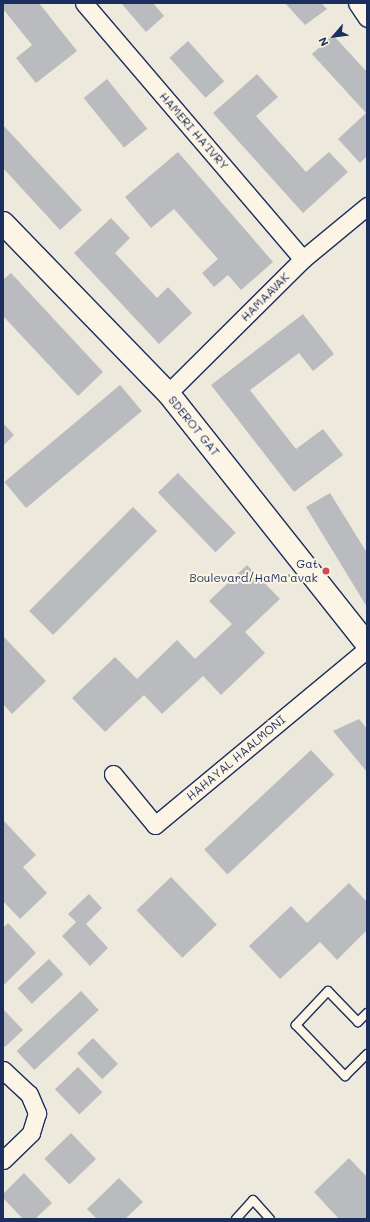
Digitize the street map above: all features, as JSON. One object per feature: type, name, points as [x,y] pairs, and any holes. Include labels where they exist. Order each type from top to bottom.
[{"type":"street","name":"HAMERI HA'IVRY","points":[[84,3],[303,259]]},
{"type":"street","points":[[357,3],[367,18]]},
{"type":"street","name":"HAMAAVAK","points":[[168,393],[303,259],[367,206]]},
{"type":"street","name":"SDEROT GAT","points":[[8,231],[168,393],[367,644]]},
{"type":"street","name":"HAHAYAL HAALMONI","points":[[113,774],[155,825],[367,649]]},
{"type":"street","points":[[3,1070],[29,1094],[37,1113],[31,1133],[3,1160]]},
{"type":"lane","points":[[367,1013],[358,1022],[328,991],[296,1025],[345,1076],[367,1054]]},
{"type":"lane","points":[[236,1219],[253,1200],[270,1219]]},
{"type":"building","points":[[3,3],[39,3],[77,51],[36,83],[16,58],[32,45],[3,9]]},
{"type":"building","points":[[121,3],[153,3],[164,16],[146,32]]},
{"type":"building","points":[[285,3],[321,3],[327,9],[305,25]]},
{"type":"building","points":[[333,35],[367,72],[367,156],[360,163],[338,139],[366,113],[312,54]]},
{"type":"building","points":[[188,41],[224,81],[206,98],[169,58]]},
{"type":"building","points":[[257,74],[278,97],[256,116],[306,172],[329,152],[348,172],[303,213],[213,113]]},
{"type":"building","points":[[107,79],[147,129],[124,148],[84,98]]},
{"type":"building","points":[[3,125],[82,210],[60,230],[3,168]]},
{"type":"building","points":[[178,152],[273,262],[241,290],[228,275],[214,287],[202,273],[218,259],[174,209],[151,228],[125,197]]},
{"type":"building","points":[[111,218],[130,238],[115,253],[157,298],[168,287],[192,313],[159,344],[74,253]]},
{"type":"building","points":[[11,273],[103,372],[78,396],[3,316],[3,280]]},
{"type":"building","points":[[303,314],[334,354],[313,371],[299,353],[250,390],[296,449],[323,429],[343,455],[294,492],[211,385]]},
{"type":"building","points":[[120,385],[142,411],[26,508],[4,482]]},
{"type":"building","points":[[3,423],[14,435],[3,446]]},
{"type":"building","points":[[178,473],[236,533],[216,552],[158,492]]},
{"type":"building","points":[[330,493],[367,553],[367,607],[306,507]]},
{"type":"building","points":[[133,507],[157,531],[53,635],[29,611]]},
{"type":"building","points":[[247,565],[280,599],[245,632],[265,653],[221,695],[203,676],[162,714],[144,695],[105,732],[72,698],[115,657],[137,679],[177,640],[195,659],[232,624],[209,601]]},
{"type":"building","points":[[3,636],[46,681],[12,714],[3,704]]},
{"type":"building","points":[[359,719],[367,729],[367,772],[333,731]]},
{"type":"building","points":[[311,750],[334,775],[227,874],[204,850]]},
{"type":"building","points":[[3,820],[36,855],[23,867],[47,893],[20,919],[3,901]]},
{"type":"building","points":[[171,877],[217,924],[182,958],[136,910]]},
{"type":"building","points":[[349,883],[367,902],[367,930],[337,960],[320,942],[280,979],[249,946],[291,906],[307,923]]},
{"type":"building","points":[[89,894],[102,908],[86,924],[108,948],[90,966],[62,936],[76,922],[68,914]]},
{"type":"building","points":[[8,923],[36,953],[3,986],[3,928]]},
{"type":"building","points":[[49,959],[63,974],[32,1004],[18,988]]},
{"type":"building","points":[[81,991],[99,1010],[34,1070],[17,1051]]},
{"type":"building","points":[[3,1009],[23,1030],[5,1047],[3,1045]]},
{"type":"building","points":[[93,1038],[118,1064],[102,1079],[77,1053]]},
{"type":"building","points":[[78,1067],[102,1092],[79,1114],[55,1089]]},
{"type":"building","points":[[71,1133],[96,1159],[69,1185],[44,1159]]},
{"type":"building","points":[[349,1158],[367,1177],[367,1219],[339,1219],[314,1192]]},
{"type":"building","points":[[24,1173],[52,1203],[35,1219],[23,1219],[3,1198],[3,1194]]},
{"type":"building","points":[[119,1178],[143,1202],[125,1219],[97,1219],[87,1209]]},
{"type":"place","name":"Gat Boulevard/HaMa'avak","points":[[326,571]]}]
